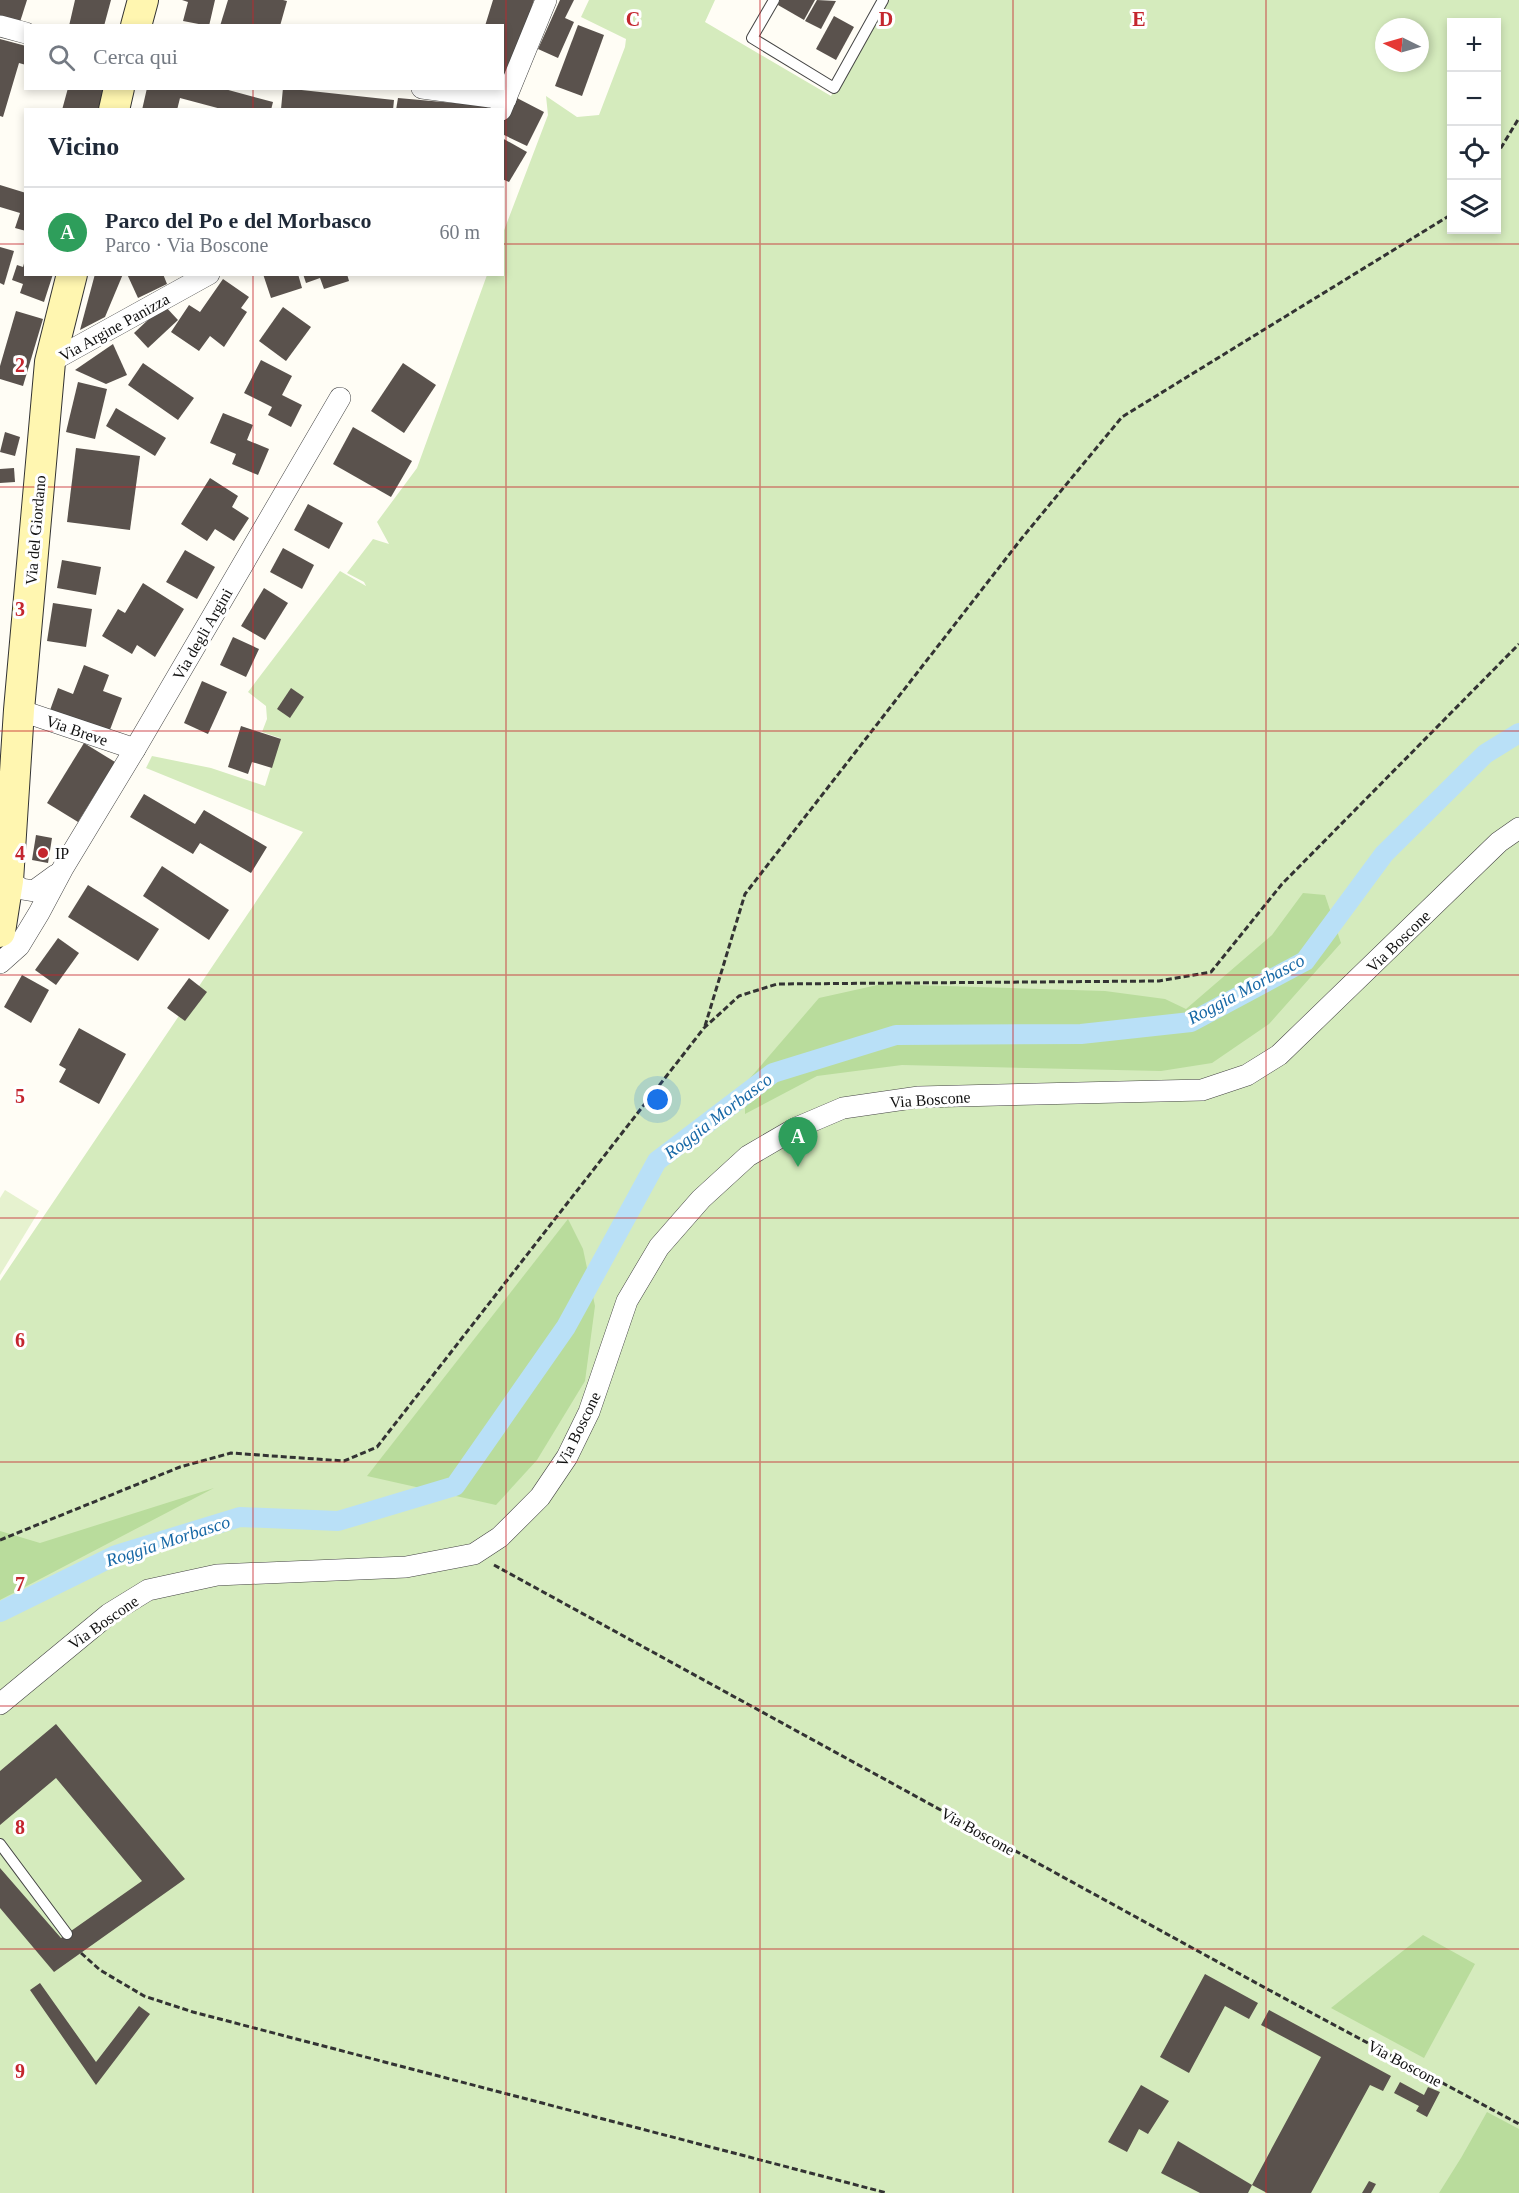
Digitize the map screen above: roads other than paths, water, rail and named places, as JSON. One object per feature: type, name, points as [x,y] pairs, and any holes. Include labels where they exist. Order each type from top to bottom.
[{"type":"street","points":[[137,24],[143,0]]},
{"type":"street","points":[[432,90],[503,104],[546,0]]},
{"type":"street","points":[[0,26],[24,32]]},
{"type":"street","points":[[114,108],[119,90]]},
{"type":"street","name":"Via del Giordano","points":[[0,932],[8,881],[19,710],[50,362],[72,276]]},
{"type":"street","name":"Via Argine Panizza","points":[[50,362],[205,276]]},
{"type":"street","name":"Via degli Argini","points":[[0,963],[19,946],[39,913],[63,868],[340,398]]},
{"type":"street","name":"Via Breve","points":[[19,710],[135,749]]},
{"type":"street","name":"Via Boscone","points":[[0,1704],[109,1614],[148,1590],[217,1575],[406,1567],[474,1554],[500,1537],[540,1497],[567,1457],[589,1412],[627,1301],[659,1247],[701,1199],[748,1156],[796,1128],[843,1108],[919,1097],[1202,1090],[1247,1075],[1279,1055],[1499,842],[1519,828]]},
{"type":"street","name":"Via degli Argini","points":[[8,881],[22,889],[34,891],[46,884],[63,868]]},
{"type":"lane","points":[[774,0],[752,38],[834,88],[883,0]]},
{"type":"lane","points":[[0,1844],[67,1934]]},
{"type":"waterway","name":"Roggia Morbasco","points":[[0,1612],[116,1555],[240,1517],[338,1521],[455,1486],[566,1327],[657,1161],[773,1073],[896,1035],[1081,1034],[1191,1022],[1305,961],[1384,854],[1485,754],[1519,733]]},
{"type":"place","name":"IP","points":[[43,853]]},
{"type":"place","name":"Parco del Po e del Morbasco","points":[[798,1167]]}]
